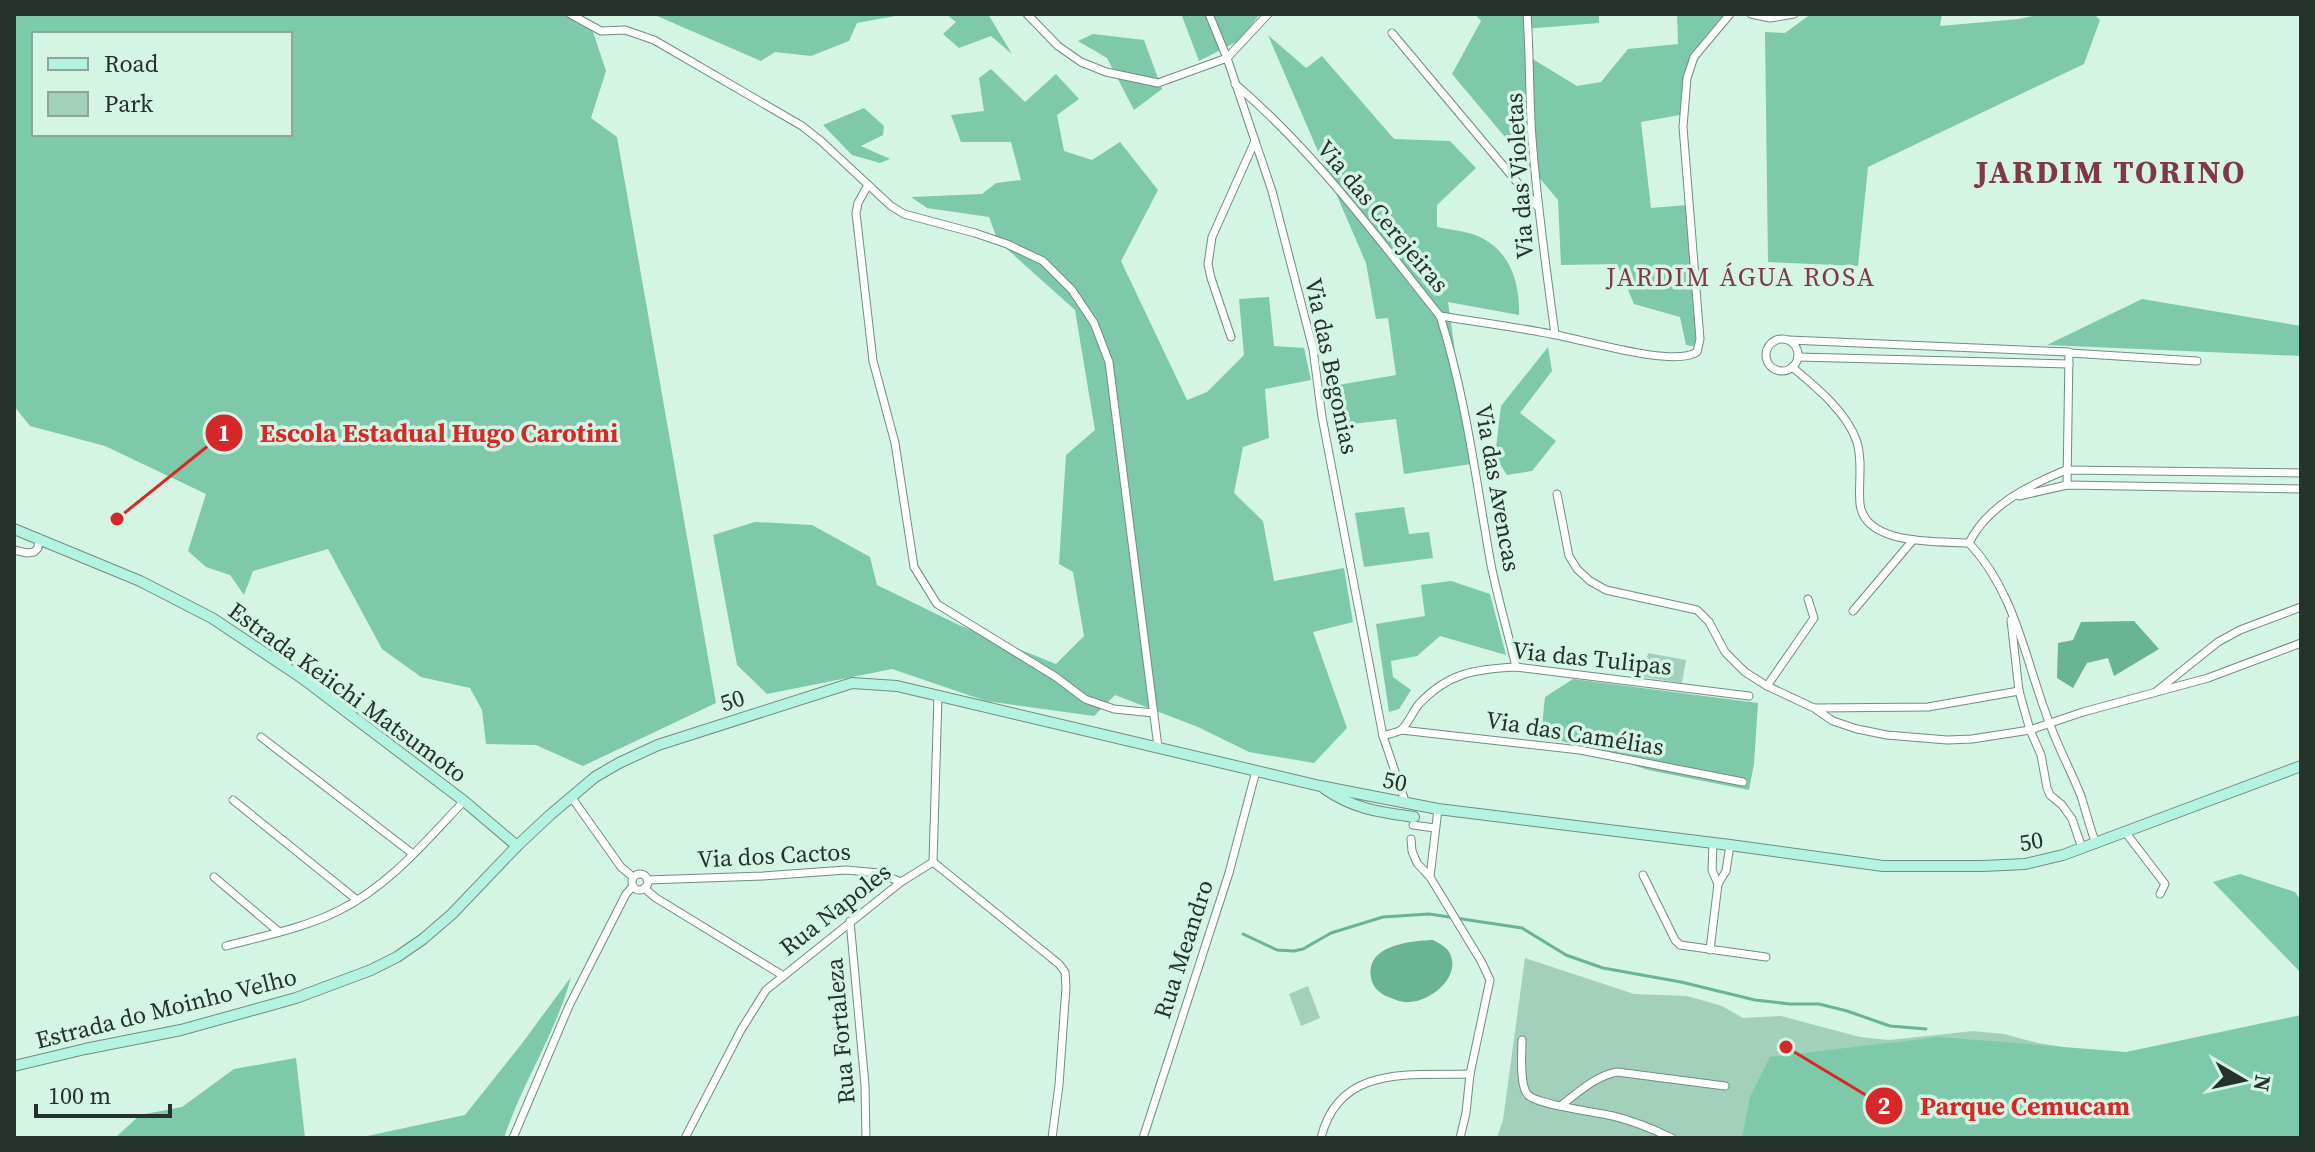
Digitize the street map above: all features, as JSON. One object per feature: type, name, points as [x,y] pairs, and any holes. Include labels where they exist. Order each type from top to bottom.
[{"type":"main road","name":"Estrada Keiichi Matsumoto","points":[[14,529],[140,581],[212,618],[302,678],[464,801],[517,846]]},
{"type":"main road","name":"50","points":[[517,846],[595,777],[658,745],[852,683],[897,686],[1410,805],[1883,866],[2025,864],[2063,855],[2301,766]]},
{"type":"main road","points":[[1320,786],[1352,806],[1413,824]]},
{"type":"main road","name":"Estrada do Moinho Velho","points":[[14,1066],[181,1030],[296,998],[371,970],[397,957],[452,914],[517,846]]},
{"type":"street","points":[[570,14],[601,31],[639,33],[696,63],[802,126],[891,206],[904,214],[986,236],[1043,261],[1072,290],[1094,323],[1109,362],[1158,747]]},
{"type":"street","points":[[1027,14],[1058,46],[1081,62],[1106,72],[1158,83],[1227,58],[1268,14]]},
{"type":"street","name":"Via das Begonias","points":[[1209,14],[1272,191],[1313,349],[1322,417],[1383,736]]},
{"type":"street","name":"Via das Violetas","points":[[1527,14],[1538,207],[1555,334]]},
{"type":"street","name":"Via das Cerejeiras","points":[[1235,84],[1259,104],[1333,184],[1440,316],[1555,334],[1652,355],[1694,354],[1700,339],[1683,127],[1687,78],[1694,57],[1730,14]]},
{"type":"street","points":[[1751,14],[1770,18],[1794,14]]},
{"type":"street","points":[[1392,33],[1538,207]]},
{"type":"street","points":[[1231,337],[1211,278],[1209,254],[1212,237],[1255,141]]},
{"type":"street","points":[[868,185],[858,203],[856,222],[873,361],[895,443],[914,567],[937,604],[1056,677],[1085,699],[1114,709],[1154,713]]},
{"type":"street","name":"Via das Avencas","points":[[1440,316],[1462,398],[1492,567],[1516,667]]},
{"type":"street","points":[[1789,340],[1796,346],[1798,357],[1792,367],[1783,371],[1773,368],[1766,354],[1770,344],[1779,339],[2197,361]]},
{"type":"street","points":[[2067,485],[2070,353]]},
{"type":"street","points":[[1798,357],[2069,364]]},
{"type":"street","points":[[1792,367],[1817,388],[1853,432],[1859,455],[1861,508],[1874,529],[1913,540],[1969,543],[1995,577],[2010,605],[2049,722],[2081,798],[2096,844]]},
{"type":"street","points":[[1969,543],[1984,519],[2013,497],[2066,470],[2301,473]]},
{"type":"street","points":[[2013,497],[2067,485],[2301,489]]},
{"type":"street","points":[[1557,494],[1569,556],[1590,581],[1617,593],[1697,610],[1709,622],[1734,663],[1767,686],[1814,708],[1843,726],[1887,735],[1960,740],[2030,730],[2208,678],[2301,643]]},
{"type":"street","points":[[14,550],[34,552],[38,548],[39,538]]},
{"type":"street","points":[[1853,611],[1913,540]]},
{"type":"street","points":[[1767,686],[1814,618],[1808,599]]},
{"type":"street","points":[[2010,605],[2019,691],[2041,755],[2047,788],[2075,826],[2082,848]]},
{"type":"street","points":[[2153,694],[2218,642],[2240,630],[2301,607]]},
{"type":"street","name":"Via das Tulipas","points":[[1401,730],[1425,698],[1450,679],[1468,672],[1516,667],[1749,696]]},
{"type":"street","points":[[1814,708],[1928,707],[2019,691]]},
{"type":"street","points":[[938,696],[933,862],[1065,972],[1059,1085],[1052,1138]]},
{"type":"street","points":[[1401,730],[1383,736],[1410,805],[1413,824],[1435,828]]},
{"type":"street","name":"Via das Camélias","points":[[1401,730],[1580,750],[1743,782]]},
{"type":"street","points":[[261,737],[413,854]]},
{"type":"street","name":"Rua Meandro","points":[[1143,1138],[1229,873],[1256,771]]},
{"type":"street","points":[[572,798],[638,889],[646,884]]},
{"type":"street","points":[[2062,805],[2081,798]]},
{"type":"street","points":[[233,800],[357,900]]},
{"type":"street","points":[[226,946],[321,918],[357,900],[390,876],[464,801]]},
{"type":"street","points":[[1430,877],[1438,809]]},
{"type":"street","points":[[2126,833],[2165,884],[2160,894]]},
{"type":"street","points":[[1411,839],[1414,857],[1430,877],[1490,980],[1460,1138]]},
{"type":"street","points":[[1713,843],[1712,870],[1718,884]]},
{"type":"street","points":[[1710,950],[1718,884],[1726,871],[1730,845]]},
{"type":"street","name":"Rua Napoles","points":[[685,1138],[755,1004],[766,990],[850,921],[933,862]]},
{"type":"street","name":"Via dos Cactos","points":[[646,884],[846,870],[879,873],[901,882]]},
{"type":"street","points":[[513,1138],[589,964],[626,894],[641,874],[656,898],[782,975]]},
{"type":"street","points":[[1643,875],[1677,943],[1766,957]]},
{"type":"street","points":[[214,877],[279,932]]},
{"type":"street","name":"Rua Fortaleza","points":[[850,921],[865,1085],[866,1138]]},
{"type":"street","points":[[1522,1040],[1523,1080],[1529,1097],[1616,1117],[1672,1138]]},
{"type":"street","points":[[1560,1106],[1592,1082],[1617,1072],[1725,1086]]},
{"type":"street","points":[[1321,1138],[1326,1120],[1335,1106],[1366,1082],[1384,1077],[1470,1074]]},
{"type":"green space","points":[[1648,653],[1686,660],[1682,683],[1643,677]]},
{"type":"green space","points":[[1525,958],[1634,994],[1687,996],[1722,1006],[1743,1018],[1781,1016],[1860,1037],[1889,1040],[1973,1031],[2004,1034],[2038,1043],[2120,1056],[2301,1138],[1497,1138],[1503,1120]]},
{"type":"green space","points":[[1308,986],[1320,1018],[1301,1026],[1289,994]]},
{"type":"shaded area","points":[[14,14],[573,14],[591,26],[606,71],[591,118],[617,137],[716,703],[583,766],[536,745],[486,744],[482,710],[470,688],[421,677],[382,649],[328,549],[253,571],[244,595],[230,575],[206,567],[188,551],[206,494],[105,446],[30,426],[14,406]]},
{"type":"shaded area","points":[[656,14],[906,14],[857,23],[849,41],[811,56],[775,52],[761,61]]},
{"type":"shaded area","points":[[946,14],[988,14],[1012,54],[991,36],[959,48],[943,34],[956,22]]},
{"type":"shaded area","points":[[1260,14],[1240,40],[1199,61],[1182,16]]},
{"type":"shaded area","points":[[1475,14],[1599,14],[1599,23],[1524,29],[1526,55],[1577,86],[1601,82],[1628,49],[1678,44],[1677,14],[1724,14],[1690,55],[1680,115],[1641,122],[1651,208],[1687,205],[1699,347],[1686,345],[1680,317],[1634,304],[1617,264],[1561,265],[1558,200],[1452,74],[1481,21]]},
{"type":"shaded area","points":[[1811,14],[1942,14],[1940,26],[2042,14],[2094,14],[2100,20],[2084,64],[1868,167],[1858,266],[1768,262],[1765,32],[1785,33]]},
{"type":"shaded area","points":[[1093,34],[1144,40],[1162,89],[1134,110],[1107,58],[1078,41]]},
{"type":"shaded area","points":[[1268,35],[1306,68],[1322,56],[1394,139],[1450,141],[1476,168],[1437,205],[1437,227],[1477,236],[1500,252],[1512,270],[1518,292],[1519,315],[1448,302],[1471,464],[1404,474],[1396,419],[1343,425],[1338,385],[1396,375],[1388,318],[1376,319],[1366,263]]},
{"type":"shaded area","points":[[991,69],[1025,102],[1056,74],[1079,99],[1057,115],[1064,151],[1092,160],[1120,142],[1158,190],[1121,261],[1187,400],[1207,392],[1244,355],[1239,299],[1269,297],[1274,346],[1304,348],[1311,380],[1265,389],[1269,438],[1243,447],[1234,493],[1263,521],[1274,581],[1344,568],[1353,622],[1313,632],[1347,728],[1314,763],[1249,752],[1198,727],[1115,695],[1094,716],[986,701],[892,669],[767,694],[737,665],[713,535],[755,522],[812,525],[870,557],[877,585],[959,625],[1056,664],[1084,636],[1073,572],[1059,564],[1066,455],[1095,430],[1075,310],[998,241],[989,217],[927,208],[911,197],[982,194],[996,183],[1021,180],[1011,142],[961,142],[951,115],[984,111],[979,78]]},
{"type":"shaded area","points":[[864,108],[884,126],[883,135],[861,146],[890,159],[880,163],[852,155],[823,125]]},
{"type":"shaded area","points":[[2142,299],[2301,326],[2301,356],[2047,345]]},
{"type":"shaded area","points":[[1548,347],[1552,371],[1520,413],[1556,441],[1532,471],[1507,475],[1495,456],[1501,406]]},
{"type":"shaded area","points":[[1404,507],[1409,534],[1429,532],[1433,558],[1364,567],[1355,513]]},
{"type":"shaded area","points":[[1451,581],[1490,594],[1506,655],[1440,636],[1417,656],[1391,661],[1393,677],[1411,690],[1399,709],[1389,712],[1376,624],[1425,616],[1421,585]]},
{"type":"shaded area","points":[[2134,621],[2159,649],[2114,676],[2108,658],[2087,663],[2073,688],[2057,678],[2058,643],[2073,640],[2081,622]]},
{"type":"shaded area","points":[[1573,679],[1758,703],[1749,790],[1648,770],[1556,739],[1542,726],[1545,697]]},
{"type":"shaded area","points":[[2240,874],[2295,892],[2301,901],[2301,973],[2213,882]]},
{"type":"shaded area","points":[[1433,940],[1446,948],[1451,956],[1451,973],[1441,987],[1418,1001],[1407,1002],[1380,993],[1372,980],[1371,966],[1382,951],[1402,944]]},
{"type":"shaded area","points":[[571,977],[557,1018],[504,1138],[358,1138],[465,1115]]},
{"type":"shaded area","points":[[2301,1015],[2301,1138],[1742,1138],[1750,1097],[1770,1057],[1939,1037],[2126,1052]]},
{"type":"shaded area","points":[[296,1058],[305,1138],[115,1138],[140,1115],[182,1107],[234,1069]]},
{"type":"waterway","points":[[1243,934],[1277,950],[1294,951],[1331,933],[1383,917],[1429,914],[1522,928],[1566,955],[1603,968],[1755,1000],[1819,1004],[1890,1026],[1926,1029]]},
{"type":"place","name":"Escola Estadual Hugo Carotini","points":[[117,519]]},
{"type":"place","name":"Parque Cemucam","points":[[1786,1047]]},
{"type":"district","name":"JARDIM TORINO","points":[[2111,172]]},
{"type":"district","name":"JARDIM ÁGUA ROSA","points":[[1741,277]]}]
